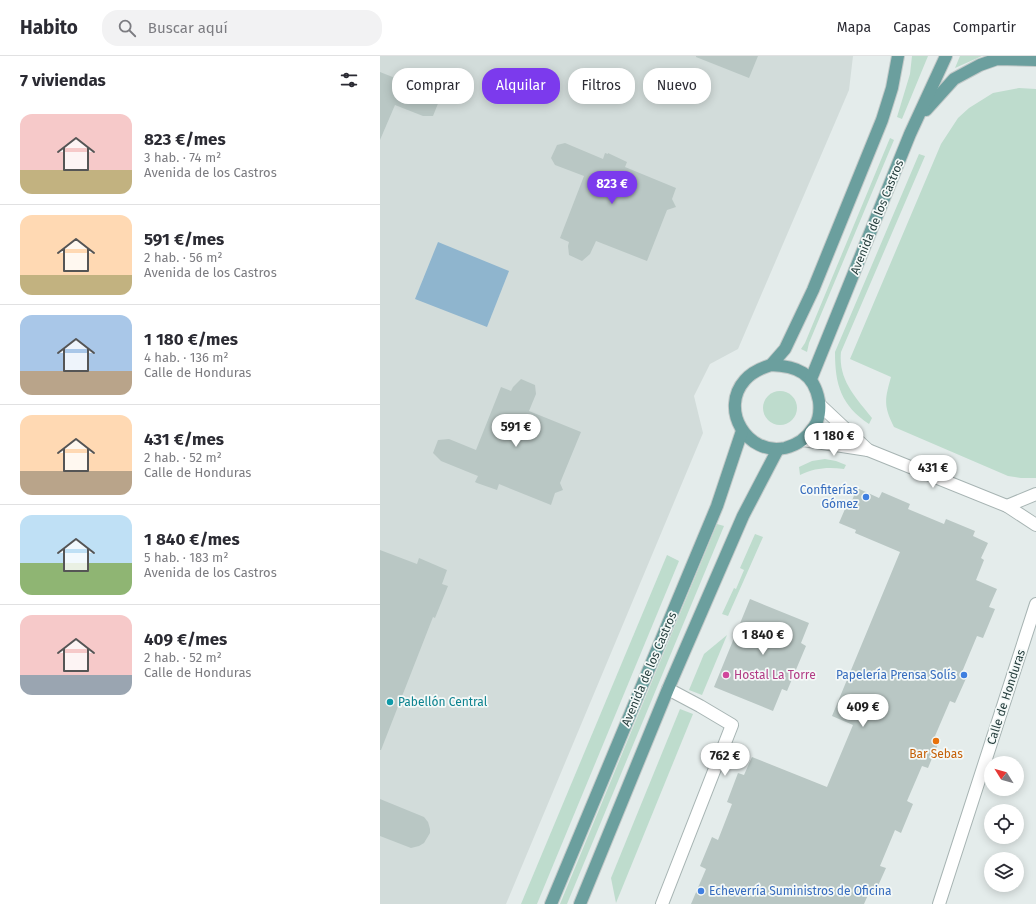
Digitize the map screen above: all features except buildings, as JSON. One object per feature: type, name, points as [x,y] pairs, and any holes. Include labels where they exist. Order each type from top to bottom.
[{"type":"main road","points":[[771,365],[785,349],[813,290],[882,120],[892,88],[898,56]]},
{"type":"main road","name":"Avenida de los Castros","points":[[811,379],[910,134],[946,56]]},
{"type":"main road","points":[[917,120],[954,79],[980,65],[997,59],[1036,60]]},
{"type":"main road","points":[[771,365],[787,365],[800,371],[811,379],[818,394],[820,405],[814,427],[803,440],[791,446],[778,449],[766,448],[754,442],[742,431],[738,423],[735,410],[737,393],[744,380],[757,369],[771,365]]},
{"type":"main road","name":"Avenida de los Castros","points":[[551,904],[717,506],[742,431]]},
{"type":"main road","points":[[580,904],[668,689],[743,516],[778,449]]},
{"type":"street","points":[[820,405],[868,450]]},
{"type":"street","points":[[803,440],[868,450],[1008,506],[1036,525]]},
{"type":"street","points":[[1008,506],[1036,494]]},
{"type":"street","name":"Calle de Honduras","points":[[939,904],[1036,604]]},
{"type":"street","points":[[662,904],[732,725],[668,689]]},
{"type":"shaded area","points":[[380,56],[853,56],[849,90],[738,349],[710,364],[694,396],[703,433],[506,904],[380,904]]},
{"type":"green space","points":[[912,56],[928,56],[902,119],[897,117],[910,74]]},
{"type":"green space","points":[[960,56],[982,56],[955,68]]},
{"type":"green space","points":[[1019,88],[1036,89],[1036,478],[1008,476],[894,427],[888,413],[886,402],[891,377],[850,359],[941,144],[958,118],[969,108],[993,93]]},
{"type":"green space","points":[[890,138],[894,140],[809,343],[807,352],[801,349],[805,343]]},
{"type":"green space","points":[[919,154],[925,156],[841,352],[842,371],[845,380],[854,396],[872,418],[869,424],[846,402],[838,384],[835,352]]},
{"type":"green space","points":[[777,391],[783,391],[787,392],[794,398],[797,408],[796,415],[790,422],[783,425],[777,425],[773,424],[766,418],[763,411],[763,405],[764,401],[770,394]]},
{"type":"green space","points":[[825,459],[846,465],[844,469],[821,469],[800,475],[799,467],[812,461]]},
{"type":"green space","points":[[717,524],[724,526],[567,904],[560,904]]},
{"type":"green space","points":[[755,534],[763,537],[728,616],[722,614],[734,588],[736,589],[744,570],[740,568]]},
{"type":"green space","points":[[667,555],[679,561],[537,904],[521,904]]},
{"type":"green space","points":[[727,635],[702,695],[689,690],[704,654]]},
{"type":"green space","points":[[680,709],[693,714],[616,903],[611,878]]},
{"type":"water","points":[[438,242],[509,271],[487,327],[415,299]]},
{"type":"place","name":"Confiterías Gómez","points":[[866,497]]},
{"type":"place","name":"Hostal La Torre","points":[[726,675]]},
{"type":"place","name":"Papelería Prensa Solís","points":[[964,675]]},
{"type":"place","name":"Pabellón Central","points":[[390,702]]},
{"type":"place","name":"Bar Sebas","points":[[936,741]]},
{"type":"place","name":"Echeverría Suministros de Oficina","points":[[701,891]]}]
